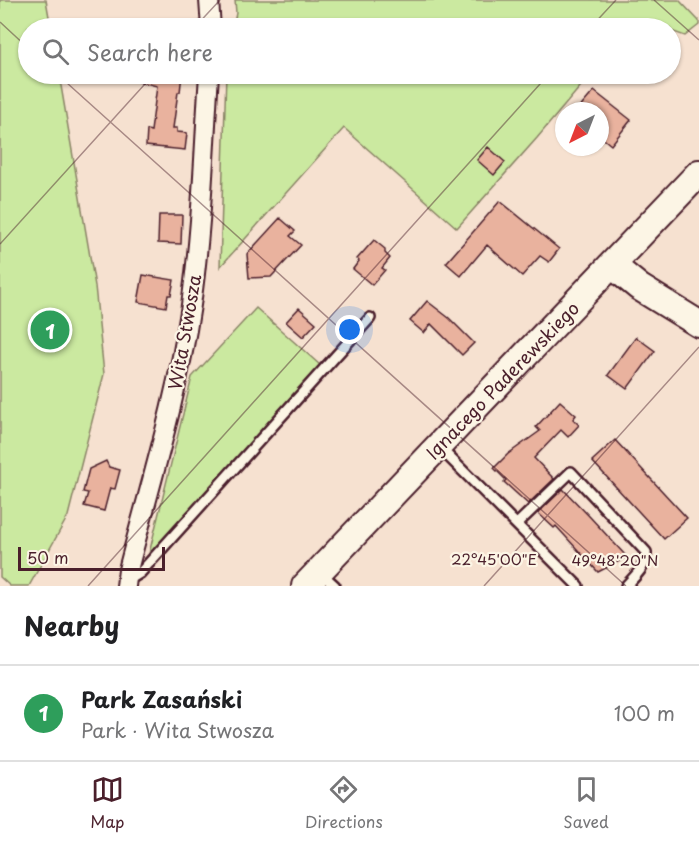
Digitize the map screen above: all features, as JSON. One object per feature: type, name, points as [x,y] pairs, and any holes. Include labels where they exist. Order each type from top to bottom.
[{"type":"street","points":[[209,0],[210,18]]},
{"type":"street","name":"Wita Stwosza","points":[[127,584],[133,550],[168,418],[191,307],[196,267],[208,84]]},
{"type":"street","name":"Ignacego Paderewskiego","points":[[320,581],[438,447],[699,173]]},
{"type":"street","points":[[612,265],[639,287],[699,324]]},
{"type":"lane","points":[[127,584],[140,573],[370,318]]},
{"type":"lane","points":[[438,447],[578,586]]},
{"type":"lane","points":[[517,524],[571,472],[646,552],[647,560],[644,566],[626,586]]},
{"type":"green space","points":[[0,0],[46,0],[49,18],[18,18],[18,84],[61,84],[95,286],[104,374],[68,516],[29,586],[10,586],[0,577]]},
{"type":"green space","points":[[235,0],[679,0],[699,21],[699,25],[685,36],[681,35],[681,18],[235,18]]},
{"type":"green space","points":[[226,84],[583,84],[567,102],[555,102],[555,117],[457,228],[344,128],[220,267]]},
{"type":"green space","points":[[256,308],[320,365],[148,558],[192,377]]},
{"type":"building","points":[[149,84],[181,84],[173,128],[177,128],[177,132],[187,133],[185,150],[146,146],[147,130],[151,131],[157,86]]},
{"type":"building","points":[[594,91],[608,102],[585,102]]},
{"type":"building","points":[[609,103],[631,120],[611,145],[609,143]]},
{"type":"building","points":[[488,147],[505,162],[494,175],[477,160]]},
{"type":"building","points":[[500,201],[559,249],[549,262],[540,256],[522,276],[487,245],[461,276],[446,263]]},
{"type":"building","points":[[159,215],[182,215],[181,244],[158,243]]},
{"type":"building","points":[[280,218],[295,231],[290,236],[301,245],[271,277],[249,278],[247,254]]},
{"type":"building","points":[[374,240],[385,249],[385,253],[390,258],[382,268],[385,270],[372,285],[353,269],[359,261],[357,259]]},
{"type":"building","points":[[143,275],[174,280],[166,307],[138,302]]},
{"type":"building","points":[[427,301],[449,318],[474,343],[462,355],[431,324],[424,333],[410,321]]},
{"type":"building","points":[[299,308],[316,323],[303,337],[286,322]]},
{"type":"building","points":[[636,337],[655,351],[627,389],[608,375]]},
{"type":"building","points":[[560,401],[576,415],[573,419],[579,425],[568,437],[561,430],[534,458],[554,479],[528,504],[504,482],[506,480],[494,468],[508,454],[540,431],[536,427]]},
{"type":"building","points":[[615,440],[687,518],[664,539],[592,461]]},
{"type":"building","points":[[106,461],[109,467],[120,470],[115,489],[110,488],[104,511],[84,506],[88,493],[83,492],[89,469]]},
{"type":"building","points":[[563,489],[627,557],[598,572],[556,526],[554,528],[538,513]]},
{"type":"place","name":"Park Zasański","points":[[50,330]]}]
